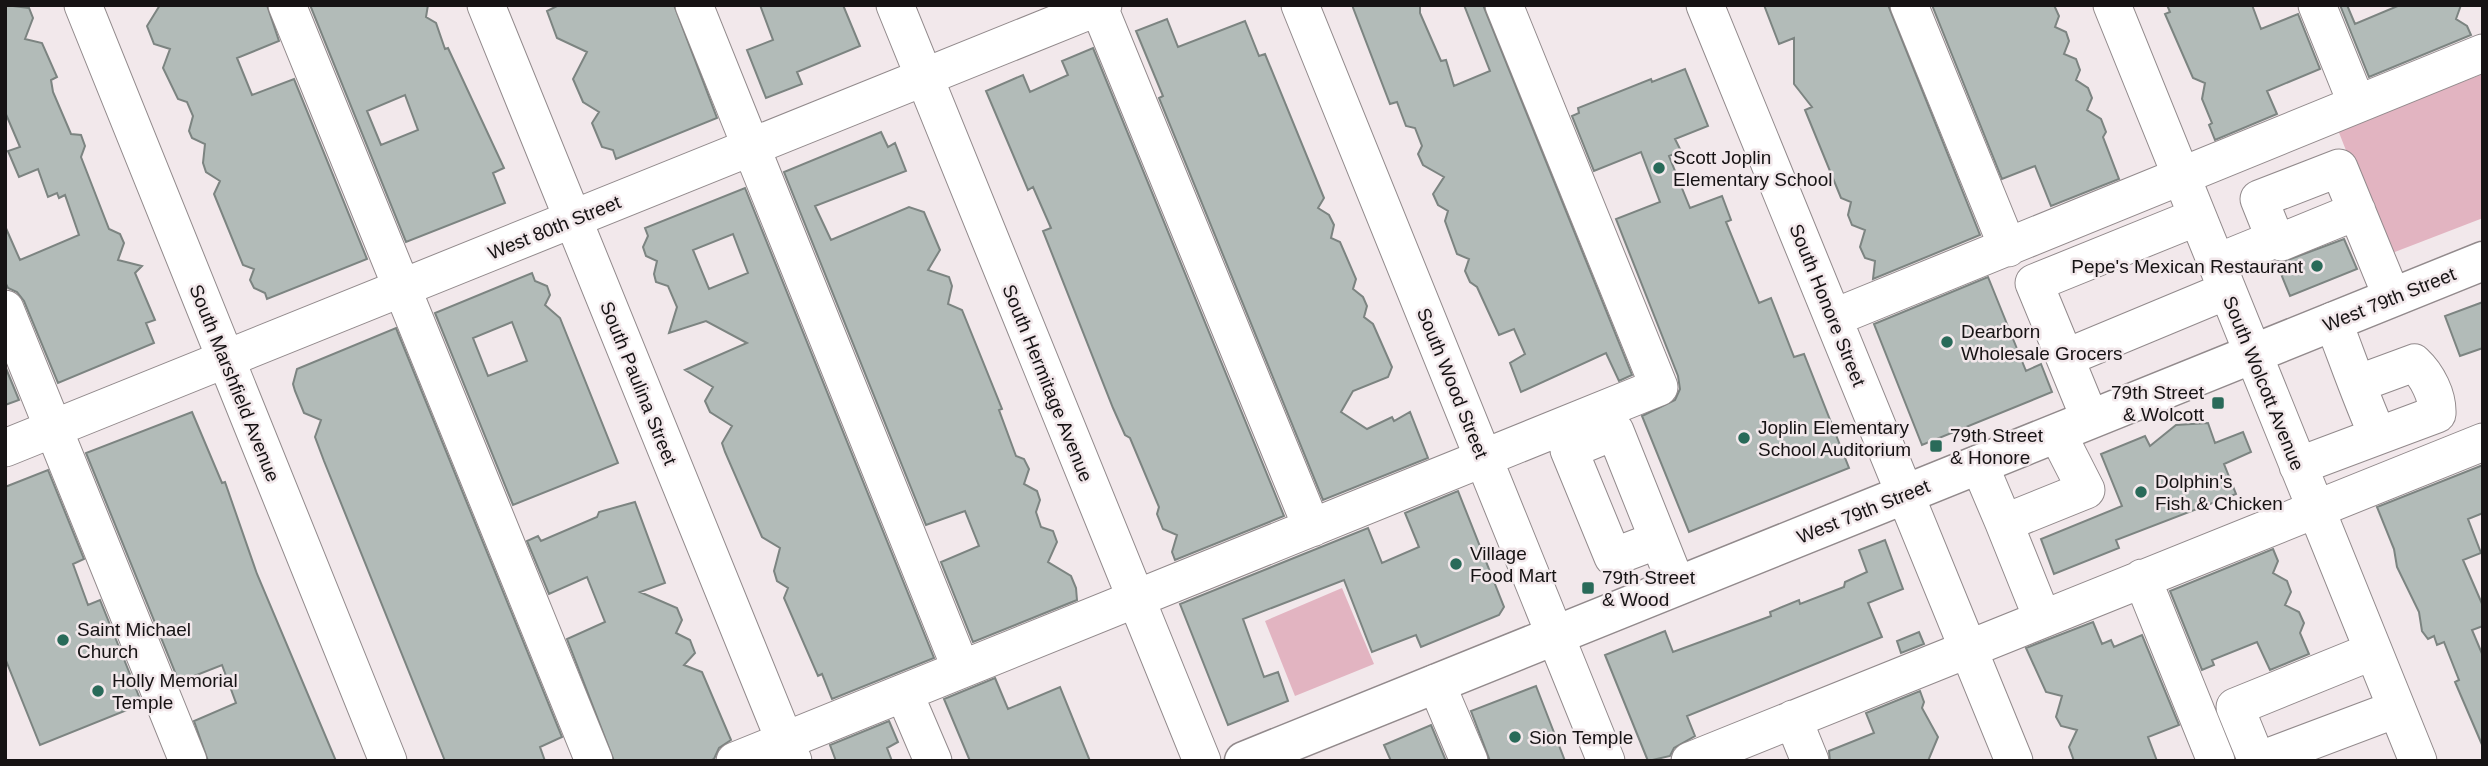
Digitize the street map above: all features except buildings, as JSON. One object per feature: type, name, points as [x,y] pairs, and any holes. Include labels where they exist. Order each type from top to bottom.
[{"type":"main road","name":"West 79th Street","points":[[1244,761],[2483,261]]},
{"type":"street","name":"South Marshfield Avenue","points":[[83,5],[388,761]]},
{"type":"street","points":[[287,5],[594,761]]},
{"type":"street","name":"South Paulina Street","points":[[486,5],[789,751]]},
{"type":"street","points":[[694,5],[961,669]]},
{"type":"street","name":"South Hermitage Avenue","points":[[895,5],[1202,761]]},
{"type":"street","name":"South Wood Street","points":[[1300,5],[1606,761]]},
{"type":"street","points":[[735,761],[789,751],[904,692],[1659,387],[1504,5]]},
{"type":"street","name":"South Honore Street","points":[[1705,5],[2014,761]]},
{"type":"street","points":[[1909,5],[2008,248]]},
{"type":"street","name":"South Wolcott Avenue","points":[[2112,5],[2418,761]]},
{"type":"street","points":[[2317,5],[2357,104]]},
{"type":"street","name":"West 80th Street","points":[[5,449],[1100,6]]},
{"type":"street","points":[[1100,6],[1312,528]]},
{"type":"street","points":[[1833,317],[2483,54]]},
{"type":"street","points":[[2357,211],[2281,242],[2275,239],[2259,199],[2339,168],[2357,211],[2392,297]]},
{"type":"street","points":[[2004,523],[2086,490],[2065,358],[2034,284],[2197,217]]},
{"type":"street","points":[[2065,358],[2221,277],[2275,239]]},
{"type":"street","points":[[5,309],[188,761]]},
{"type":"street","points":[[2333,321],[2378,436]]},
{"type":"street","points":[[2357,384],[2414,363],[2424,372],[2437,404],[2437,414]]},
{"type":"street","points":[[2437,414],[2454,428],[2483,429]]},
{"type":"street","points":[[2298,466],[2437,414]]},
{"type":"street","points":[[1690,761],[2483,442]]},
{"type":"street","points":[[1979,464],[2037,605]]},
{"type":"street","points":[[1658,540],[1676,586]]},
{"type":"street","points":[[2142,578],[2216,761]]},
{"type":"street","points":[[2373,651],[2235,707],[2258,761],[2396,709]]},
{"type":"street","points":[[1436,684],[1469,761]]},
{"type":"street","points":[[904,692],[933,761]]},
{"type":"street","points":[[1793,719],[1810,761]]},
{"type":"shaded area","points":[[2483,74],[2483,218],[2387,255],[2338,130]]},
{"type":"shaded area","points":[[1342,588],[1374,664],[1295,696],[1265,621]]},
{"type":"place","name":"Scott Joplin Elementary School","points":[[1659,168]]},
{"type":"place","name":"Pepe's Mexican Restaurant","points":[[2317,266]]},
{"type":"place","name":"Dearborn Wholesale Grocers","points":[[1947,342]]},
{"type":"place","name":"79th Street & Wolcott","points":[[2218,403]]},
{"type":"place","name":"Joplin Elementary School Auditorium","points":[[1744,438]]},
{"type":"place","name":"79th Street & Honore","points":[[1936,446]]},
{"type":"place","name":"Dolphin's Fish & Chicken","points":[[2141,492]]},
{"type":"place","name":"Village Food Mart","points":[[1456,564]]},
{"type":"place","name":"79th Street & Wood","points":[[1588,588]]},
{"type":"place","name":"Saint Michael Church","points":[[63,640]]},
{"type":"place","name":"Holly Memorial Temple","points":[[98,691]]},
{"type":"place","name":"Sion Temple","points":[[1515,737]]}]
